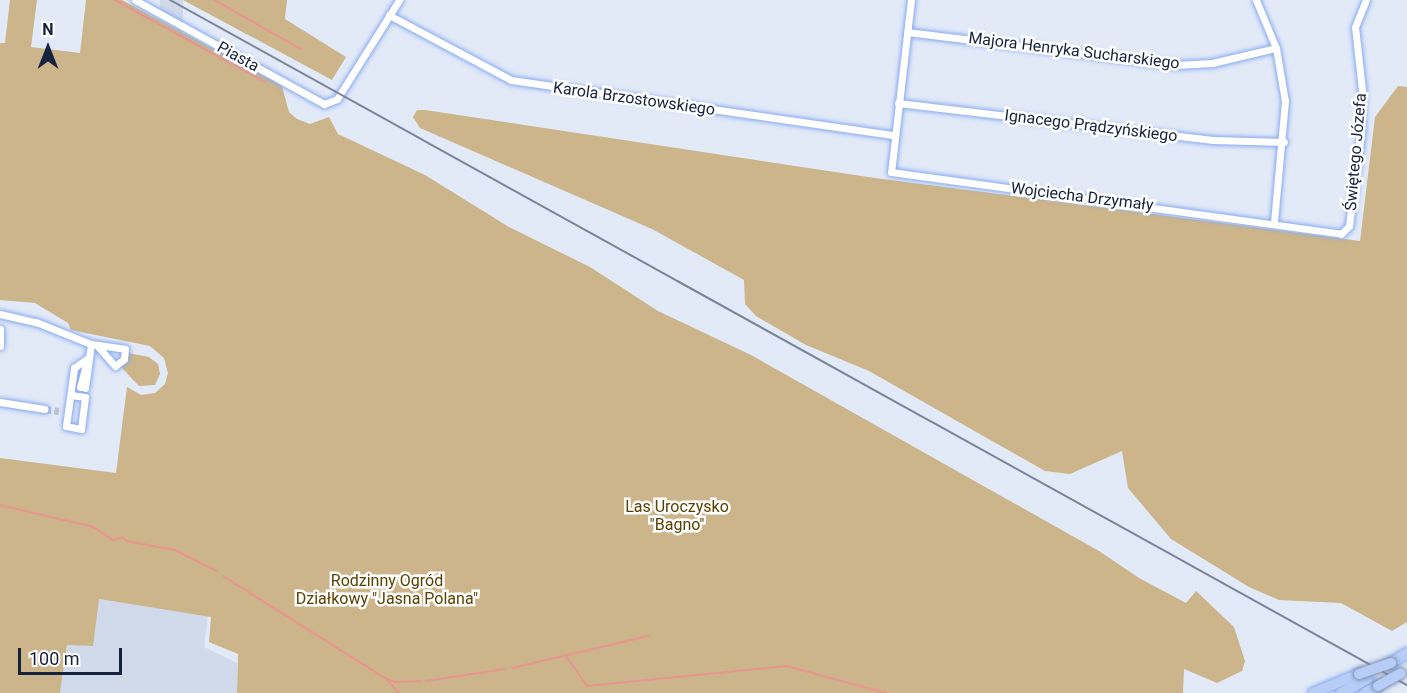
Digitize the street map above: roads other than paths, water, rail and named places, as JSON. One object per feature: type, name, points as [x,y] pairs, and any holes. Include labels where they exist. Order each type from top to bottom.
[{"type":"highway","points":[[1312,693],[1363,676],[1407,653]]},
{"type":"highway","points":[[1365,693],[1380,689],[1404,671]]},
{"type":"highway","points":[[1341,693],[1363,676]]},
{"type":"street","name":"Piasta","points":[[135,0],[318,102],[331,103],[340,94],[389,15]]},
{"type":"street","points":[[389,15],[399,0]]},
{"type":"street","points":[[894,135],[911,0]]},
{"type":"street","points":[[1256,0],[1276,48],[1285,101],[1284,142],[1274,223]]},
{"type":"street","name":"Świętego Józefa","points":[[1274,223],[1341,234],[1347,231],[1362,109],[1355,27],[1366,0]]},
{"type":"street","name":"Karola Brzostowskiego","points":[[389,15],[511,80],[894,135]]},
{"type":"street","name":"Majora Henryka Sucharskiego","points":[[907,32],[1175,65],[1212,63],[1276,48]]},
{"type":"street","name":"Ignacego Prądzyńskiego","points":[[898,103],[1213,140],[1284,142]]},
{"type":"street","name":"Wojciecha Drzymały","points":[[894,135],[891,172],[1274,223]]},
{"type":"street","points":[[0,314],[36,322],[94,345],[82,369],[83,388]]},
{"type":"street","points":[[0,329],[0,346]]},
{"type":"street","points":[[71,395],[85,397],[81,429],[66,426],[74,368],[88,358]]},
{"type":"street","points":[[0,402],[44,409]]},
{"type":"street","points":[[59,411],[68,413]]},
{"type":"waterway","points":[[115,0],[265,82]]},
{"type":"waterway","points":[[214,0],[301,49]]},
{"type":"waterway","points":[[0,505],[93,527],[113,540],[122,537],[127,541],[175,550],[217,571]]},
{"type":"waterway","points":[[223,576],[385,678],[395,682],[420,681]]},
{"type":"waterway","points":[[512,668],[648,636]]},
{"type":"waterway","points":[[566,656],[587,686],[787,666],[885,693]]},
{"type":"waterway","points":[[426,681],[505,669]]},
{"type":"waterway","points":[[387,680],[399,693]]},
{"type":"tunnel","points":[[44,409],[59,411]]},
{"type":"railway","points":[[170,0],[1407,685]]},
{"type":"park label","name":"Las Uroczysko \"Bagno\"","points":[[677,516]]},
{"type":"park label","name":"Rodzinny Ogród Działkowy \"Jasna Polana\"","points":[[387,590]]}]
